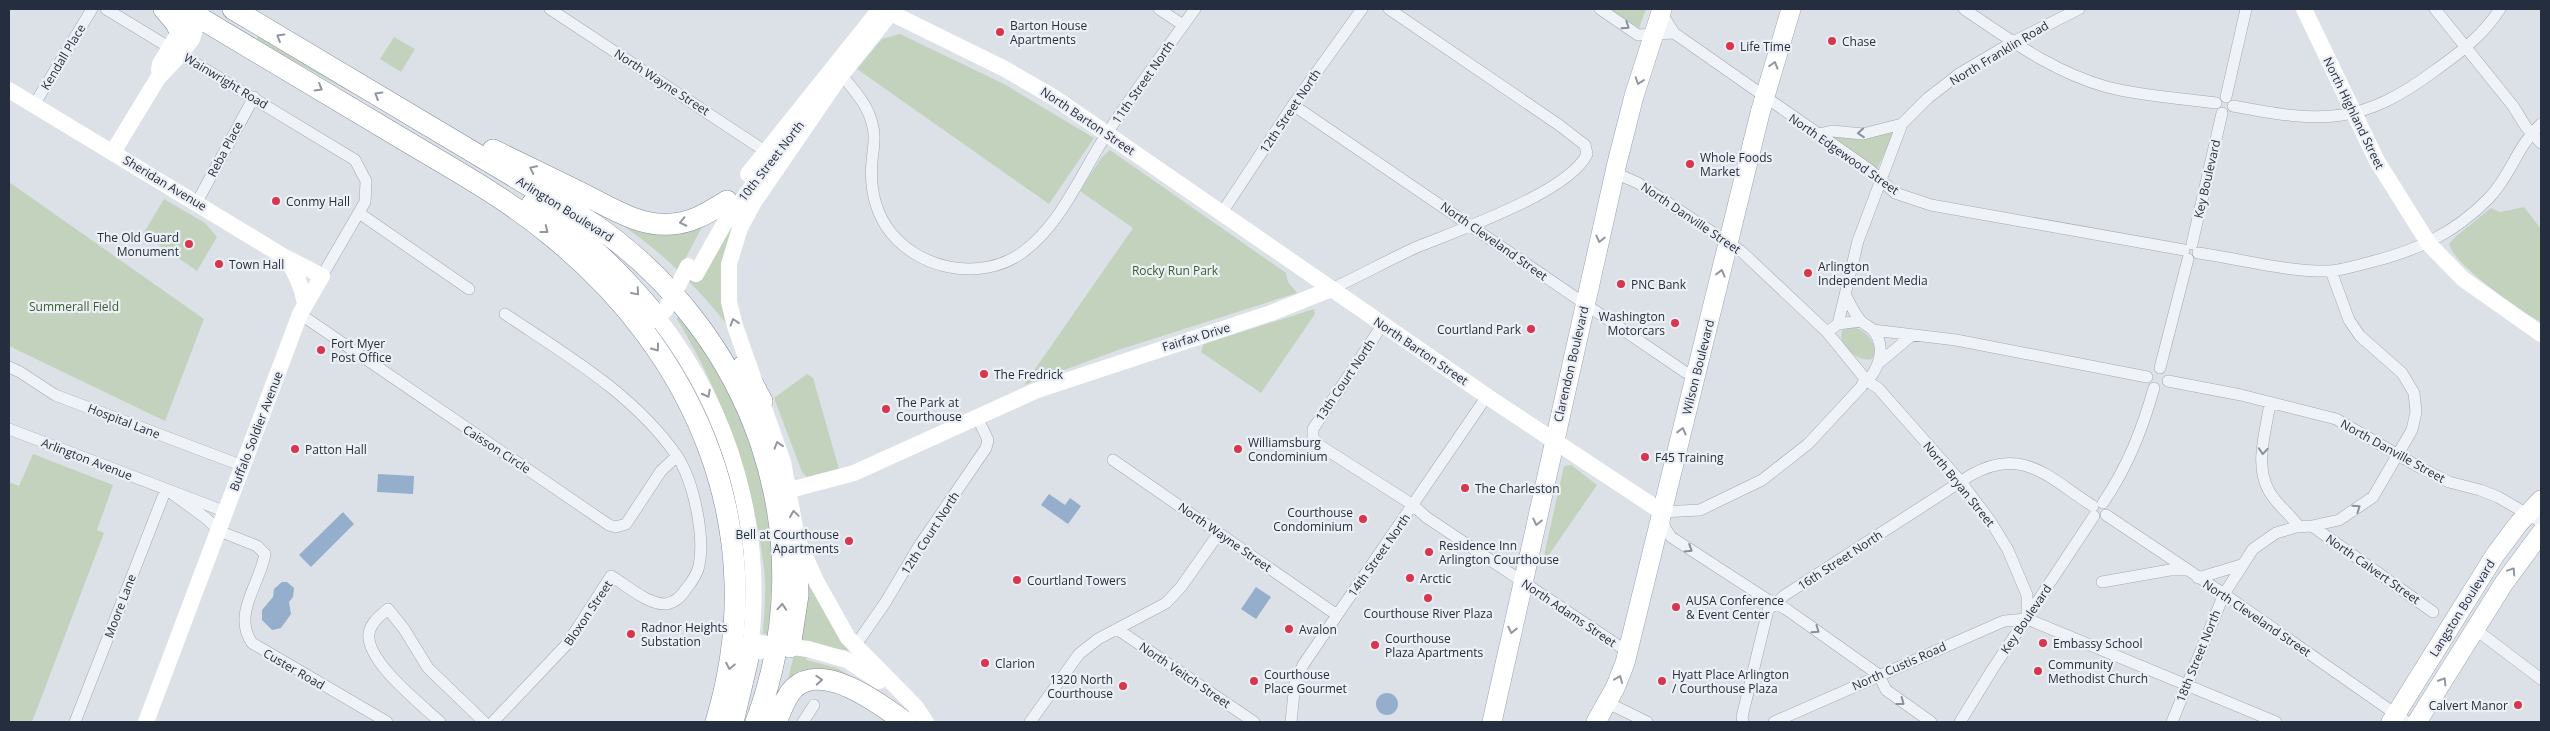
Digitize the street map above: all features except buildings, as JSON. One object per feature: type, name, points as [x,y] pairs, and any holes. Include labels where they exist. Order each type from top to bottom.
[{"type":"highway","points":[[164,9],[176,23],[177,44]]},
{"type":"highway","name":"Arlington Boulevard","points":[[233,9],[592,223],[644,263],[696,319],[734,380],[762,445],[778,514],[783,588],[774,659],[756,722]]},
{"type":"highway","name":"Arlington Boulevard","points":[[192,11],[507,202],[550,234],[590,270],[638,323],[659,351],[694,410],[708,443],[724,492],[735,562],[736,612],[733,648],[716,722]]},
{"type":"highway","points":[[419,120],[462,134],[616,211],[642,221],[663,224],[688,221],[704,215],[727,201]]},
{"type":"highway","points":[[431,156],[492,180],[567,227],[613,267],[664,316]]},
{"type":"highway","points":[[592,223],[632,240],[696,298],[728,341],[762,401]]},
{"type":"highway","points":[[770,722],[782,681],[796,616],[797,538]]},
{"type":"highway","points":[[733,722],[755,646]]},
{"type":"highway","points":[[776,722],[794,689],[807,681],[823,679],[843,684],[905,722]]},
{"type":"main road","name":"Wilson Boulevard","points":[[1596,722],[1608,703],[1628,652],[1764,97],[1791,9]]},
{"type":"main road","name":"Clarendon Boulevard","points":[[1492,722],[1615,173],[1634,96],[1661,10]]},
{"type":"main road","name":"Langston Boulevard","points":[[2398,720],[2491,562],[2534,518],[2541,500]]},
{"type":"main road","name":"Langston Boulevard","points":[[2417,722],[2516,565],[2541,533]]},
{"type":"street","name":"Kendall Place","points":[[34,105],[92,9]]},
{"type":"street","name":"Wainwright Road","points":[[106,9],[177,44],[254,97],[346,153]]},
{"type":"street","points":[[1159,9],[1183,25]]},
{"type":"street","name":"11th Street North","points":[[838,74],[861,97],[867,107],[875,141],[872,181],[881,218],[901,243],[924,259],[945,267],[965,270],[990,267],[1006,262],[1024,251],[1057,214],[1107,133],[1195,9]]},
{"type":"street","name":"12th Street North","points":[[1221,214],[1293,105],[1362,9]]},
{"type":"street","name":"Fairfax Drive","points":[[790,490],[854,474],[1035,391],[1271,313],[1331,289],[1417,247],[1473,227],[1546,189],[1577,168],[1587,154],[1585,145],[1559,125],[1389,9]]},
{"type":"street","points":[[1600,9],[1638,35],[1674,33]]},
{"type":"street","points":[[1964,9],[2013,42],[2062,71],[2108,87],[2219,108],[2219,98],[2314,118],[2354,114],[2374,109],[2415,86],[2465,49],[2490,25],[2500,9]]},
{"type":"street","name":"North Franklin Road","points":[[1846,296],[1850,270],[1858,241],[1902,124],[1928,98],[1959,74],[2013,42],[2079,9]]},
{"type":"street","points":[[2229,101],[2246,9]]},
{"type":"street","name":"North Highland Street","points":[[2304,9],[2377,161],[2429,244],[2463,279],[2541,334]]},
{"type":"street","points":[[2435,9],[2465,49],[2513,106],[2531,133],[2541,143]]},
{"type":"street","name":"North Wayne Street","points":[[555,10],[770,154]]},
{"type":"street","name":"10th Street North","points":[[692,270],[727,201],[838,74],[887,10]]},
{"type":"street","name":"North Barton Street","points":[[887,10],[1032,84],[1107,133],[1221,214],[1487,396],[1662,512]]},
{"type":"street","name":"North Edgewood Street","points":[[1661,10],[1674,33],[1870,170],[1880,182],[1896,193],[1931,205],[2261,264],[2331,271],[2395,256],[2429,244],[2467,218],[2489,198],[2504,179],[2524,141],[2541,124]]},
{"type":"street","points":[[113,152],[158,78],[160,64],[177,44],[192,11]]},
{"type":"street","points":[[838,74],[748,212],[731,254],[728,292],[732,314],[779,448],[790,490],[797,538],[838,623],[855,646],[915,706],[926,722]]},
{"type":"street","name":"Sheridan Avenue","points":[[9,90],[284,256],[322,276]]},
{"type":"street","name":"Reba Place","points":[[197,202],[254,97]]},
{"type":"street","name":"North Cleveland Street","points":[[1293,105],[1685,372],[1696,374]]},
{"type":"street","name":"Key Boulevard","points":[[2160,368],[2191,251],[2219,108]]},
{"type":"street","points":[[1819,134],[1832,131],[1863,134],[1902,124]]},
{"type":"street","name":"Buffalo Soldier Avenue","points":[[146,722],[303,309],[365,202],[366,181],[359,165],[346,153]]},
{"type":"street","name":"10th Street North","points":[[664,316],[692,270],[770,154]]},
{"type":"street","name":"North Danville Street","points":[[1615,173],[1638,183],[1741,251],[1827,332],[1869,377]]},
{"type":"street","points":[[359,214],[469,289]]},
{"type":"street","points":[[284,256],[295,272],[303,289],[303,309]]},
{"type":"street","name":"18th Street North","points":[[2172,722],[2224,594],[2241,564],[2253,549],[2276,533],[2339,520],[2373,497],[2412,430],[2416,412],[2414,393],[2402,373],[2360,336],[2349,320],[2331,271]]},
{"type":"street","points":[[1846,296],[1860,321],[1873,330],[1956,340],[2147,377]]},
{"type":"street","points":[[1838,324],[1846,296]]},
{"type":"street","name":"Caisson Circle","points":[[303,309],[609,525],[616,527],[626,524],[661,471],[677,456]]},
{"type":"street","name":"Bloxon Street","points":[[493,722],[567,644],[611,576],[659,603],[675,600],[684,592],[698,568],[700,550],[692,486],[677,456],[642,413],[608,385],[505,314]]},
{"type":"street","points":[[664,316],[699,378],[719,420],[736,466],[750,527],[754,563],[755,646],[832,654],[854,664],[891,690],[926,722]]},
{"type":"street","points":[[1827,332],[1838,324],[1860,321]]},
{"type":"street","name":"13th Court North","points":[[1313,437],[1313,428],[1383,324]]},
{"type":"street","points":[[1873,330],[1880,346],[1880,362]]},
{"type":"street","points":[[1911,336],[1880,362],[1861,387],[1808,444],[1762,480],[1700,510],[1662,512],[1665,528],[1671,537],[1775,603],[1786,608],[1879,674],[1886,690],[1931,722]]},
{"type":"street","name":"Hospital Lane","points":[[9,367],[55,394],[243,466]]},
{"type":"street","points":[[2160,368],[2166,372],[2168,380],[2162,388],[2154,388],[2148,384],[2147,377],[2151,370],[2160,368]]},
{"type":"street","name":"North Bryan Street","points":[[1869,377],[1961,482],[1991,522],[2008,550],[2027,595],[2027,619]]},
{"type":"street","name":"North Danville Street","points":[[2168,380],[2336,419],[2397,455],[2449,482],[2498,497],[2534,518]]},
{"type":"street","name":"Key Boulevard","points":[[1961,722],[2099,510],[2135,446],[2154,388]]},
{"type":"street","name":"14th Street North","points":[[1291,722],[1298,674],[1487,396]]},
{"type":"street","points":[[2270,403],[2262,450],[2262,472],[2269,491],[2299,527]]},
{"type":"street","name":"12th Court North","points":[[855,646],[885,603],[919,546],[986,448],[988,440],[977,417]]},
{"type":"street","name":"Arlington Avenue","points":[[9,429],[226,512]]},
{"type":"street","name":"North Adams Street","points":[[1313,437],[1319,445],[1413,505],[1426,517],[1628,652]]},
{"type":"street","name":"North Wayne Street","points":[[1113,460],[1337,614]]},
{"type":"street","name":"North Cleveland Street","points":[[1961,482],[1981,470],[2005,462],[2025,464],[2099,510],[2224,594],[2398,720]]},
{"type":"street","name":"16th Street North","points":[[1775,603],[1961,482]]},
{"type":"street","name":"Arlington Avenue","points":[[166,489],[207,519],[219,531]]},
{"type":"street","name":"Moore Lane","points":[[75,722],[166,489]]},
{"type":"street","name":"North Calvert Street","points":[[2312,526],[2433,612]]},
{"type":"street","name":"Custer Road","points":[[219,531],[257,546],[265,554],[244,613],[246,634],[252,643],[387,722]]},
{"type":"street","points":[[1030,722],[1079,654],[1092,642],[1166,603],[1181,587],[1219,533]]},
{"type":"street","name":"18th Street North","points":[[2198,578],[2241,564]]},
{"type":"street","points":[[2102,582],[2170,570],[2186,570]]},
{"type":"street","points":[[1743,722],[1742,717],[1768,610],[1775,603]]},
{"type":"street","points":[[440,722],[384,667],[371,648],[369,633],[371,627],[388,609],[404,629],[428,668],[484,722]]},
{"type":"street","points":[[2027,619],[2276,722]]},
{"type":"street","name":"North Custis Road","points":[[1774,722],[1879,674],[2004,621],[2027,619]]},
{"type":"street","name":"North Veitch Street","points":[[1117,628],[1254,722]]},
{"type":"street","points":[[2475,629],[2541,679]]},
{"type":"street","points":[[807,652],[832,662],[856,675],[892,701],[912,722]]},
{"type":"street","points":[[1608,703],[1647,722]]},
{"type":"street","points":[[803,722],[814,705]]},
{"type":"green space","points":[[1609,9],[1646,9],[1639,28]]},
{"type":"green space","points":[[259,33],[388,113],[256,40]]},
{"type":"green space","points":[[900,34],[1004,84],[1094,138],[1049,204],[857,69],[882,39]]},
{"type":"green space","points":[[394,37],[415,49],[401,72],[380,59]]},
{"type":"green space","points":[[1892,132],[1893,135],[1877,169],[1832,138],[1834,136]]},
{"type":"green space","name":"Rocky Run Park","points":[[1110,150],[1286,273],[1288,282],[1297,293],[1118,350],[1024,385],[1133,228],[1080,191],[1101,158]]},
{"type":"green space","name":"Summerall Field","points":[[9,182],[204,319],[165,421],[9,346]]},
{"type":"green space","points":[[164,199],[205,223],[217,237],[197,271],[143,234]]},
{"type":"green space","points":[[2524,207],[2541,229],[2541,322],[2489,287],[2462,263],[2453,253],[2449,244],[2491,208],[2500,212]]},
{"type":"green space","points":[[613,219],[703,225],[682,265],[697,280],[722,233],[738,220],[732,331],[692,284],[647,243]]},
{"type":"green space","points":[[1314,309],[1315,314],[1261,393],[1201,352],[1204,344]]},
{"type":"green space","points":[[680,312],[741,413],[762,478],[773,556],[769,636],[763,633],[765,577],[759,536],[744,471],[722,408],[677,319]]},
{"type":"green space","points":[[1854,327],[1863,331],[1873,343],[1876,352],[1872,359],[1860,358],[1854,355],[1844,345],[1841,334],[1844,328]]},
{"type":"green space","points":[[807,374],[813,378],[839,469],[807,477],[802,472],[774,398]]},
{"type":"green space","points":[[33,454],[113,485],[97,530],[104,533],[32,722],[9,722],[9,482],[19,486]]},
{"type":"green space","points":[[1571,465],[1597,485],[1546,559],[1543,560],[1564,466]]},
{"type":"green space","points":[[804,572],[852,651],[808,644],[806,660],[837,668],[865,686],[841,678],[786,688],[796,646]]},
{"type":"water","points":[[378,474],[414,476],[413,494],[377,492]]},
{"type":"water","points":[[1049,494],[1065,505],[1070,498],[1081,506],[1068,524],[1041,505]]},
{"type":"water","points":[[343,512],[354,524],[311,567],[299,555]]},
{"type":"water","points":[[282,582],[287,582],[294,588],[293,597],[289,602],[291,614],[281,628],[272,630],[262,620],[262,610],[273,597],[274,589]]},
{"type":"water","points":[[1256,587],[1271,597],[1256,619],[1241,609]]},
{"type":"water","points":[[1387,693],[1395,696],[1398,704],[1395,712],[1387,715],[1379,712],[1376,704],[1379,696]]},
{"type":"place","name":"Barton House Apartments","points":[[1000,32]]},
{"type":"place","name":"Chase","points":[[1832,41]]},
{"type":"place","name":"Life Time","points":[[1730,46]]},
{"type":"place","name":"Whole Foods Market","points":[[1690,164]]},
{"type":"place","name":"Conmy Hall","points":[[276,201]]},
{"type":"place","name":"The Old Guard Monument","points":[[189,244]]},
{"type":"place","name":"Town Hall","points":[[219,264]]},
{"type":"place","name":"Arlington Independent Media","points":[[1808,273]]},
{"type":"place","name":"PNC Bank","points":[[1621,284]]},
{"type":"place","name":"Washington Motorcars","points":[[1675,323]]},
{"type":"place","name":"Courtland Park","points":[[1531,329]]},
{"type":"place","name":"Fort Myer Post Office","points":[[321,350]]},
{"type":"place","name":"The Fredrick","points":[[984,374]]},
{"type":"place","name":"The Park at Courthouse","points":[[886,409]]},
{"type":"place","name":"Patton Hall","points":[[295,449]]},
{"type":"place","name":"Williamsburg Condominium","points":[[1238,449]]},
{"type":"place","name":"F45 Training","points":[[1645,457]]},
{"type":"place","name":"The Charleston","points":[[1465,488]]},
{"type":"place","name":"Courthouse Condominium","points":[[1363,519]]},
{"type":"place","name":"Bell at Courthouse Apartments","points":[[849,541]]},
{"type":"place","name":"Residence Inn Arlington Courthouse","points":[[1429,552]]},
{"type":"place","name":"Arctic","points":[[1410,578]]},
{"type":"place","name":"Courtland Towers","points":[[1017,580]]},
{"type":"place","name":"Courthouse River Plaza","points":[[1428,598]]},
{"type":"place","name":"AUSA Conference & Event Center","points":[[1676,607]]},
{"type":"place","name":"Avalon","points":[[1289,629]]},
{"type":"place","name":"Radnor Heights Substation","points":[[631,634]]},
{"type":"place","name":"Embassy School","points":[[2043,643]]},
{"type":"place","name":"Courthouse Plaza Apartments","points":[[1375,645]]},
{"type":"place","name":"Clarion","points":[[985,663]]},
{"type":"place","name":"Community Methodist Church","points":[[2038,671]]},
{"type":"place","name":"Courthouse Place Gourmet","points":[[1254,681]]},
{"type":"place","name":"Hyatt Place Arlington / Courthouse Plaza","points":[[1662,681]]},
{"type":"place","name":"1320 North Courthouse","points":[[1123,686]]},
{"type":"place","name":"Calvert Manor","points":[[2518,705]]}]
